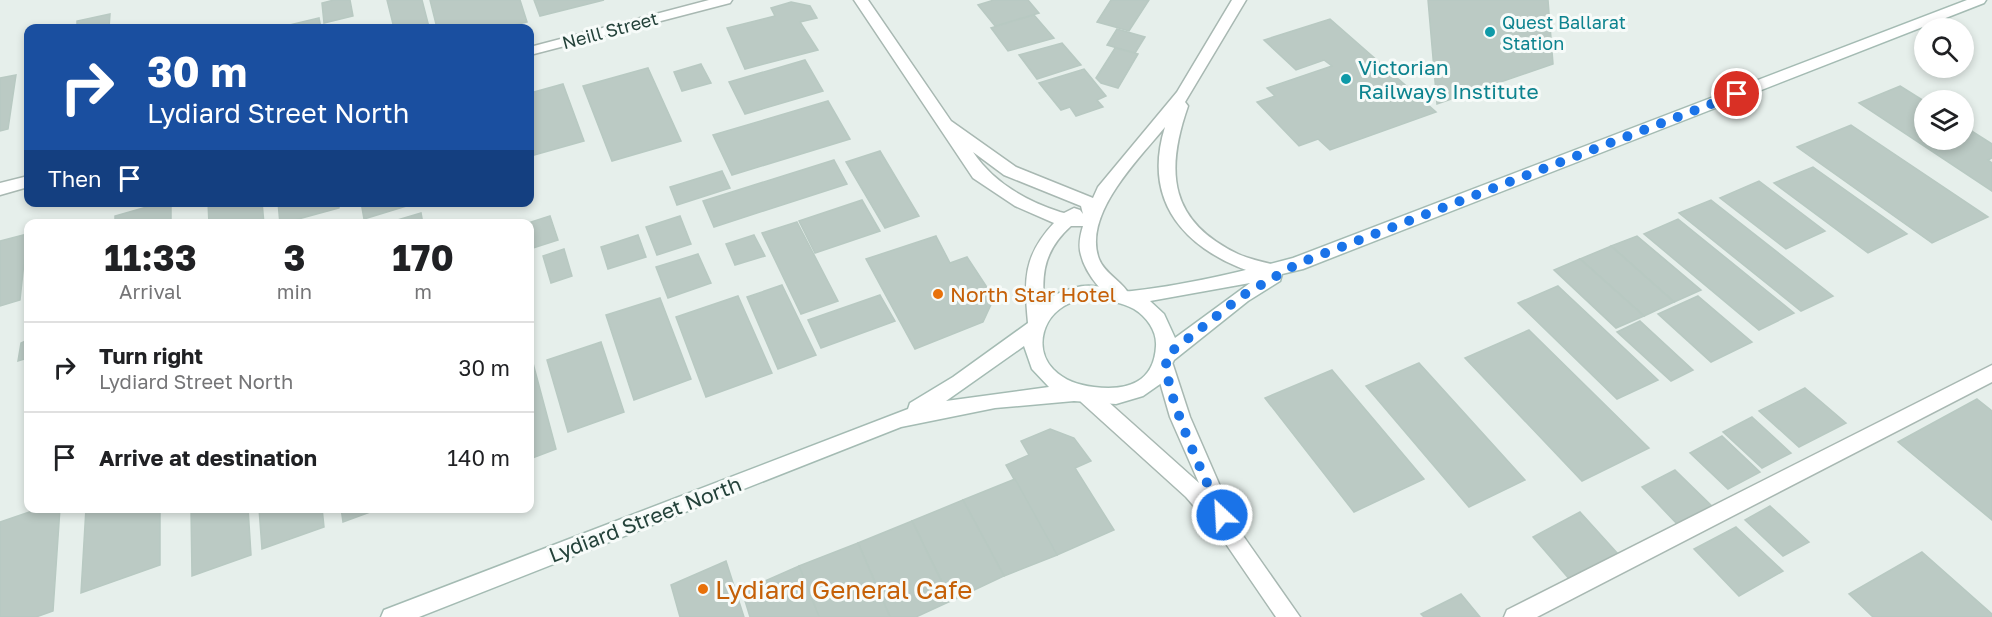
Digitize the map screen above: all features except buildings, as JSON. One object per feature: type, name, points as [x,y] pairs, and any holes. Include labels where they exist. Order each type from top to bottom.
[{"type":"street","name":"Neill Street","points":[[534,50],[725,0]]},
{"type":"street","points":[[861,0],[948,125],[966,158],[990,184],[1032,206],[1067,220]]},
{"type":"street","points":[[1231,534],[1180,417],[1166,360],[1167,338],[1159,322],[1146,308],[1124,296],[1103,280],[1090,263],[1087,246],[1090,211],[1183,95],[1239,0]]},
{"type":"street","points":[[1036,325],[1050,306],[1071,295],[1095,291],[1124,296],[1272,271],[1297,264],[1979,0]]},
{"type":"street","points":[[1183,95],[1169,141],[1166,161],[1170,189],[1177,206],[1192,231],[1212,249],[1244,265],[1272,271]]},
{"type":"street","points":[[948,125],[1010,171],[1090,211]]},
{"type":"street","points":[[0,189],[24,183]]},
{"type":"street","points":[[1090,211],[1067,220],[1044,243],[1035,267],[1036,325],[1033,345],[1039,363],[1058,383],[1083,394],[1129,430],[1193,491],[1231,534],[1289,617]]},
{"type":"street","points":[[1083,394],[1114,397],[1131,393],[1151,381],[1166,360],[1242,296],[1297,264]]},
{"type":"street","name":"Lydiard Street North","points":[[898,420],[960,382],[1036,325]]},
{"type":"street","points":[[1515,617],[1992,373]]},
{"type":"street","name":"Lydiard Street North","points":[[392,617],[898,420],[956,406],[1083,394]]},
{"type":"place","name":"Quest Ballarat Station","points":[[1490,32]]},
{"type":"place","name":"Victorian Railways Institute","points":[[1346,79]]},
{"type":"place","name":"North Star Hotel","points":[[938,294]]},
{"type":"place","name":"Lydiard General Cafe","points":[[703,589]]},
{"type":"route","points":[[1222,515],[1196,459],[1164,364],[1167,355],[1208,321],[1242,296],[1297,264],[1737,94]]}]
